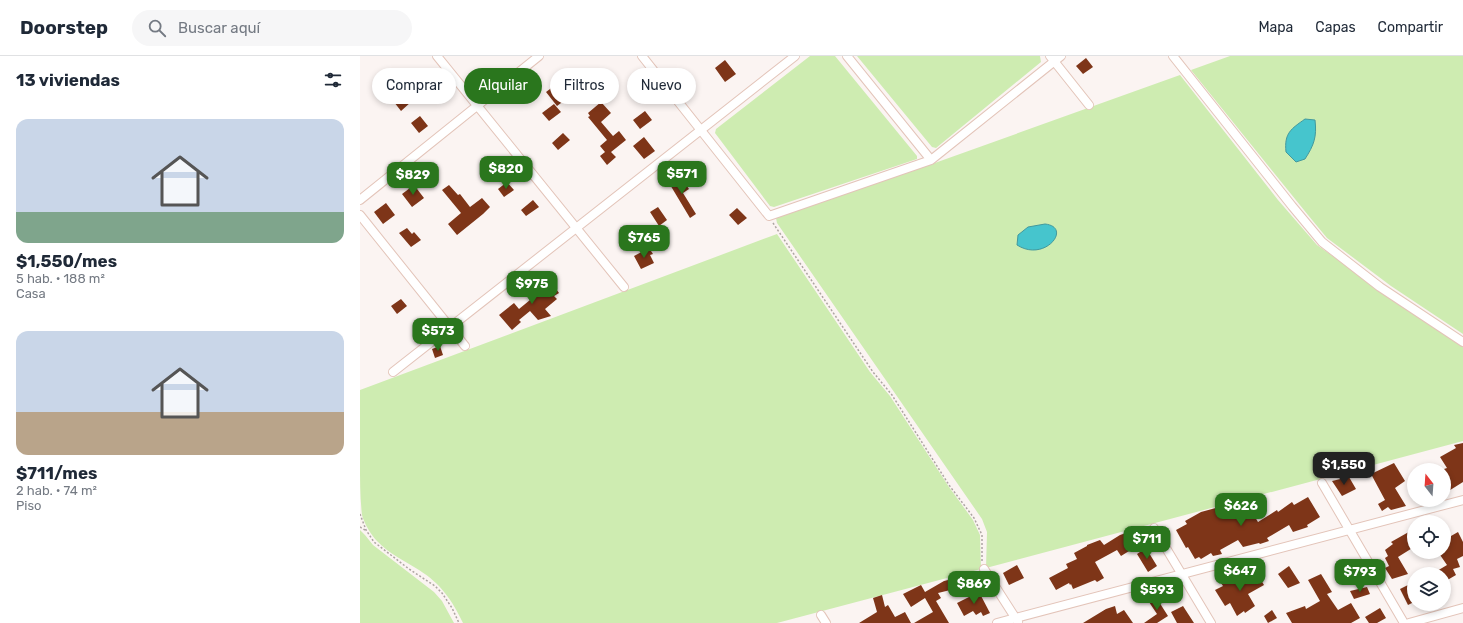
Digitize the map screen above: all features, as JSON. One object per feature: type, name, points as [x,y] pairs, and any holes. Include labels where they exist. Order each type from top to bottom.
[{"type":"street","points":[[437,56],[624,287]]},
{"type":"street","points":[[360,200],[539,56]]},
{"type":"street","points":[[642,56],[769,216],[931,160],[1055,58],[1089,105]]},
{"type":"street","points":[[393,372],[795,56]]},
{"type":"street","points":[[847,56],[931,160]]},
{"type":"street","points":[[1173,56],[1322,242],[1380,287],[1463,342]]},
{"type":"street","points":[[360,215],[465,346]]},
{"type":"street","points":[[1322,483],[1404,623]]},
{"type":"street","points":[[997,623],[1017,621],[1182,574],[1463,500]]},
{"type":"street","points":[[1154,528],[1211,623]]},
{"type":"street","points":[[984,569],[1017,621]]},
{"type":"street","points":[[1409,623],[1463,608]]},
{"type":"street","points":[[821,615],[826,623]]},
{"type":"path","points":[[769,216],[873,372],[892,395],[949,485],[974,518],[982,535],[982,557],[984,569]]},
{"type":"path","points":[[360,514],[366,530],[374,542],[435,586],[442,593],[459,623]]},
{"type":"path","points":[[360,527],[366,530]]},
{"type":"green space","points":[[810,56],[835,56],[917,156],[917,159],[774,207],[770,206],[715,133],[716,129]]},
{"type":"green space","points":[[857,56],[1040,56],[1041,62],[936,148],[932,147]]},
{"type":"green space","points":[[1230,56],[1463,56],[1463,334],[1391,286],[1327,238],[1191,70]]},
{"type":"green space","points":[[1180,75],[1278,200],[1317,245],[1463,347],[1463,441],[986,568],[987,532],[982,519],[777,223],[776,218]]},
{"type":"green space","points":[[777,234],[870,372],[890,396],[949,487],[973,520],[980,535],[981,569],[777,623],[463,623],[455,607],[434,581],[387,550],[372,536],[364,522],[361,509],[360,390]]},
{"type":"green space","points":[[360,530],[373,545],[434,592],[442,601],[454,623],[360,623]]},
{"type":"water","points":[[1305,119],[1315,120],[1315,136],[1313,145],[1305,159],[1296,162],[1286,152],[1286,140],[1292,129]]},
{"type":"water","points":[[1045,224],[1053,227],[1056,231],[1056,237],[1046,247],[1037,250],[1027,249],[1017,245],[1018,235],[1028,227]]},
{"type":"building","points":[[1086,58],[1093,67],[1083,74],[1076,66]]},
{"type":"building","points":[[725,60],[736,74],[725,82],[715,68]]},
{"type":"building","points":[[550,89],[550,97],[546,92]]},
{"type":"building","points":[[396,104],[409,104],[401,111]]},
{"type":"building","points":[[554,104],[561,112],[549,121],[542,113]]},
{"type":"building","points":[[599,104],[603,104],[611,113],[601,122],[613,136],[619,131],[626,140],[611,152],[616,157],[607,165],[600,156],[605,152],[600,146],[607,140],[588,117],[590,116],[588,113]]},
{"type":"building","points":[[645,111],[652,120],[640,129],[633,120]]},
{"type":"building","points":[[420,116],[428,126],[419,133],[411,123]]},
{"type":"building","points":[[563,133],[570,140],[558,150],[552,143]]},
{"type":"building","points":[[644,137],[655,151],[644,159],[633,146]]},
{"type":"building","points":[[680,176],[689,189],[683,193],[696,214],[690,218],[669,183]]},
{"type":"building","points":[[507,182],[514,190],[504,197],[498,189]]},
{"type":"building","points":[[414,185],[424,198],[412,207],[402,194]]},
{"type":"building","points":[[449,185],[458,195],[460,194],[470,207],[482,198],[490,207],[457,235],[448,224],[461,213],[442,190]]},
{"type":"building","points":[[533,200],[539,207],[526,216],[521,210]]},
{"type":"building","points":[[386,203],[395,215],[383,224],[374,212]]},
{"type":"building","points":[[658,207],[667,220],[659,226],[650,212]]},
{"type":"building","points":[[737,208],[747,218],[738,225],[729,215]]},
{"type":"building","points":[[407,228],[412,234],[414,232],[421,240],[411,247],[399,233]]},
{"type":"building","points":[[655,228],[660,235],[651,240],[647,233]]},
{"type":"building","points":[[649,248],[653,254],[650,255],[654,263],[641,269],[634,256]]},
{"type":"building","points":[[548,278],[559,293],[554,296],[557,299],[545,309],[551,316],[538,320],[530,311],[519,320],[521,322],[512,330],[499,315],[514,303],[519,309],[530,300],[526,295]]},
{"type":"building","points":[[401,299],[407,306],[397,314],[391,306]]},
{"type":"building","points":[[440,346],[443,355],[435,358],[432,349]]},
{"type":"building","points":[[1463,443],[1463,482],[1451,490],[1451,463],[1444,463],[1440,457],[1456,448],[1454,445]]},
{"type":"building","points":[[1394,463],[1405,481],[1395,488],[1406,506],[1391,510],[1388,507],[1382,511],[1378,504],[1385,500],[1371,474]]},
{"type":"building","points":[[1349,477],[1356,489],[1342,496],[1332,481]]},
{"type":"building","points":[[1308,497],[1320,517],[1307,525],[1308,527],[1293,532],[1289,525],[1267,538],[1269,541],[1260,544],[1243,547],[1238,540],[1220,550],[1222,554],[1213,556],[1211,553],[1201,559],[1199,557],[1195,559],[1188,547],[1186,548],[1176,530],[1187,524],[1185,521],[1201,512],[1234,503],[1239,512],[1249,507],[1258,522],[1277,510],[1278,512],[1292,502],[1294,505]]},
{"type":"building","points":[[1129,532],[1132,539],[1130,540],[1134,548],[1121,556],[1117,550],[1095,562],[1104,578],[1097,582],[1095,580],[1073,589],[1069,583],[1056,590],[1049,578],[1068,568],[1066,564],[1077,559],[1074,553],[1087,545],[1100,540],[1104,545],[1120,535]]},
{"type":"building","points":[[1458,532],[1463,542],[1463,556],[1457,559],[1460,567],[1453,569],[1456,575],[1451,578],[1451,567],[1444,567],[1447,565],[1443,559],[1451,559],[1451,536]]},
{"type":"building","points":[[1407,533],[1407,551],[1398,557],[1407,574],[1392,579],[1385,568],[1389,566],[1385,558],[1388,556],[1385,550],[1393,544],[1391,542]]},
{"type":"building","points":[[1146,548],[1157,566],[1148,572],[1137,554]]},
{"type":"building","points":[[1017,565],[1024,578],[1009,585],[1003,573]]},
{"type":"building","points":[[1289,566],[1300,583],[1288,588],[1278,574]]},
{"type":"building","points":[[1255,570],[1264,585],[1248,594],[1255,606],[1245,613],[1244,611],[1237,616],[1230,603],[1225,606],[1215,590],[1223,586],[1221,583],[1235,574],[1239,580]]},
{"type":"building","points":[[965,573],[971,585],[938,593],[941,598],[936,601],[949,623],[914,623],[933,612],[925,598],[911,607],[903,594],[921,585],[925,592],[944,581],[956,578]]},
{"type":"building","points":[[1321,574],[1332,592],[1327,594],[1338,610],[1351,603],[1360,618],[1351,623],[1292,623],[1286,613],[1305,606],[1306,609],[1320,601],[1308,580]]},
{"type":"building","points":[[1407,586],[1407,603],[1400,589]]},
{"type":"building","points":[[1367,587],[1370,594],[1354,599],[1350,591]]},
{"type":"building","points":[[979,592],[990,613],[983,616],[981,612],[976,615],[973,611],[964,616],[957,603]]},
{"type":"building","points":[[1154,594],[1168,616],[1157,623],[1144,623],[1157,614],[1147,599]]},
{"type":"building","points":[[882,595],[885,607],[888,605],[895,617],[905,612],[911,623],[859,623],[877,612],[873,598]]},
{"type":"building","points":[[1115,606],[1117,614],[1124,610],[1133,623],[1083,623],[1106,609]]},
{"type":"building","points":[[1183,606],[1194,623],[1177,623],[1171,612]]},
{"type":"building","points":[[1380,608],[1386,618],[1377,623],[1369,623],[1365,617]]},
{"type":"building","points":[[1272,610],[1277,618],[1268,623],[1264,616]]}]
